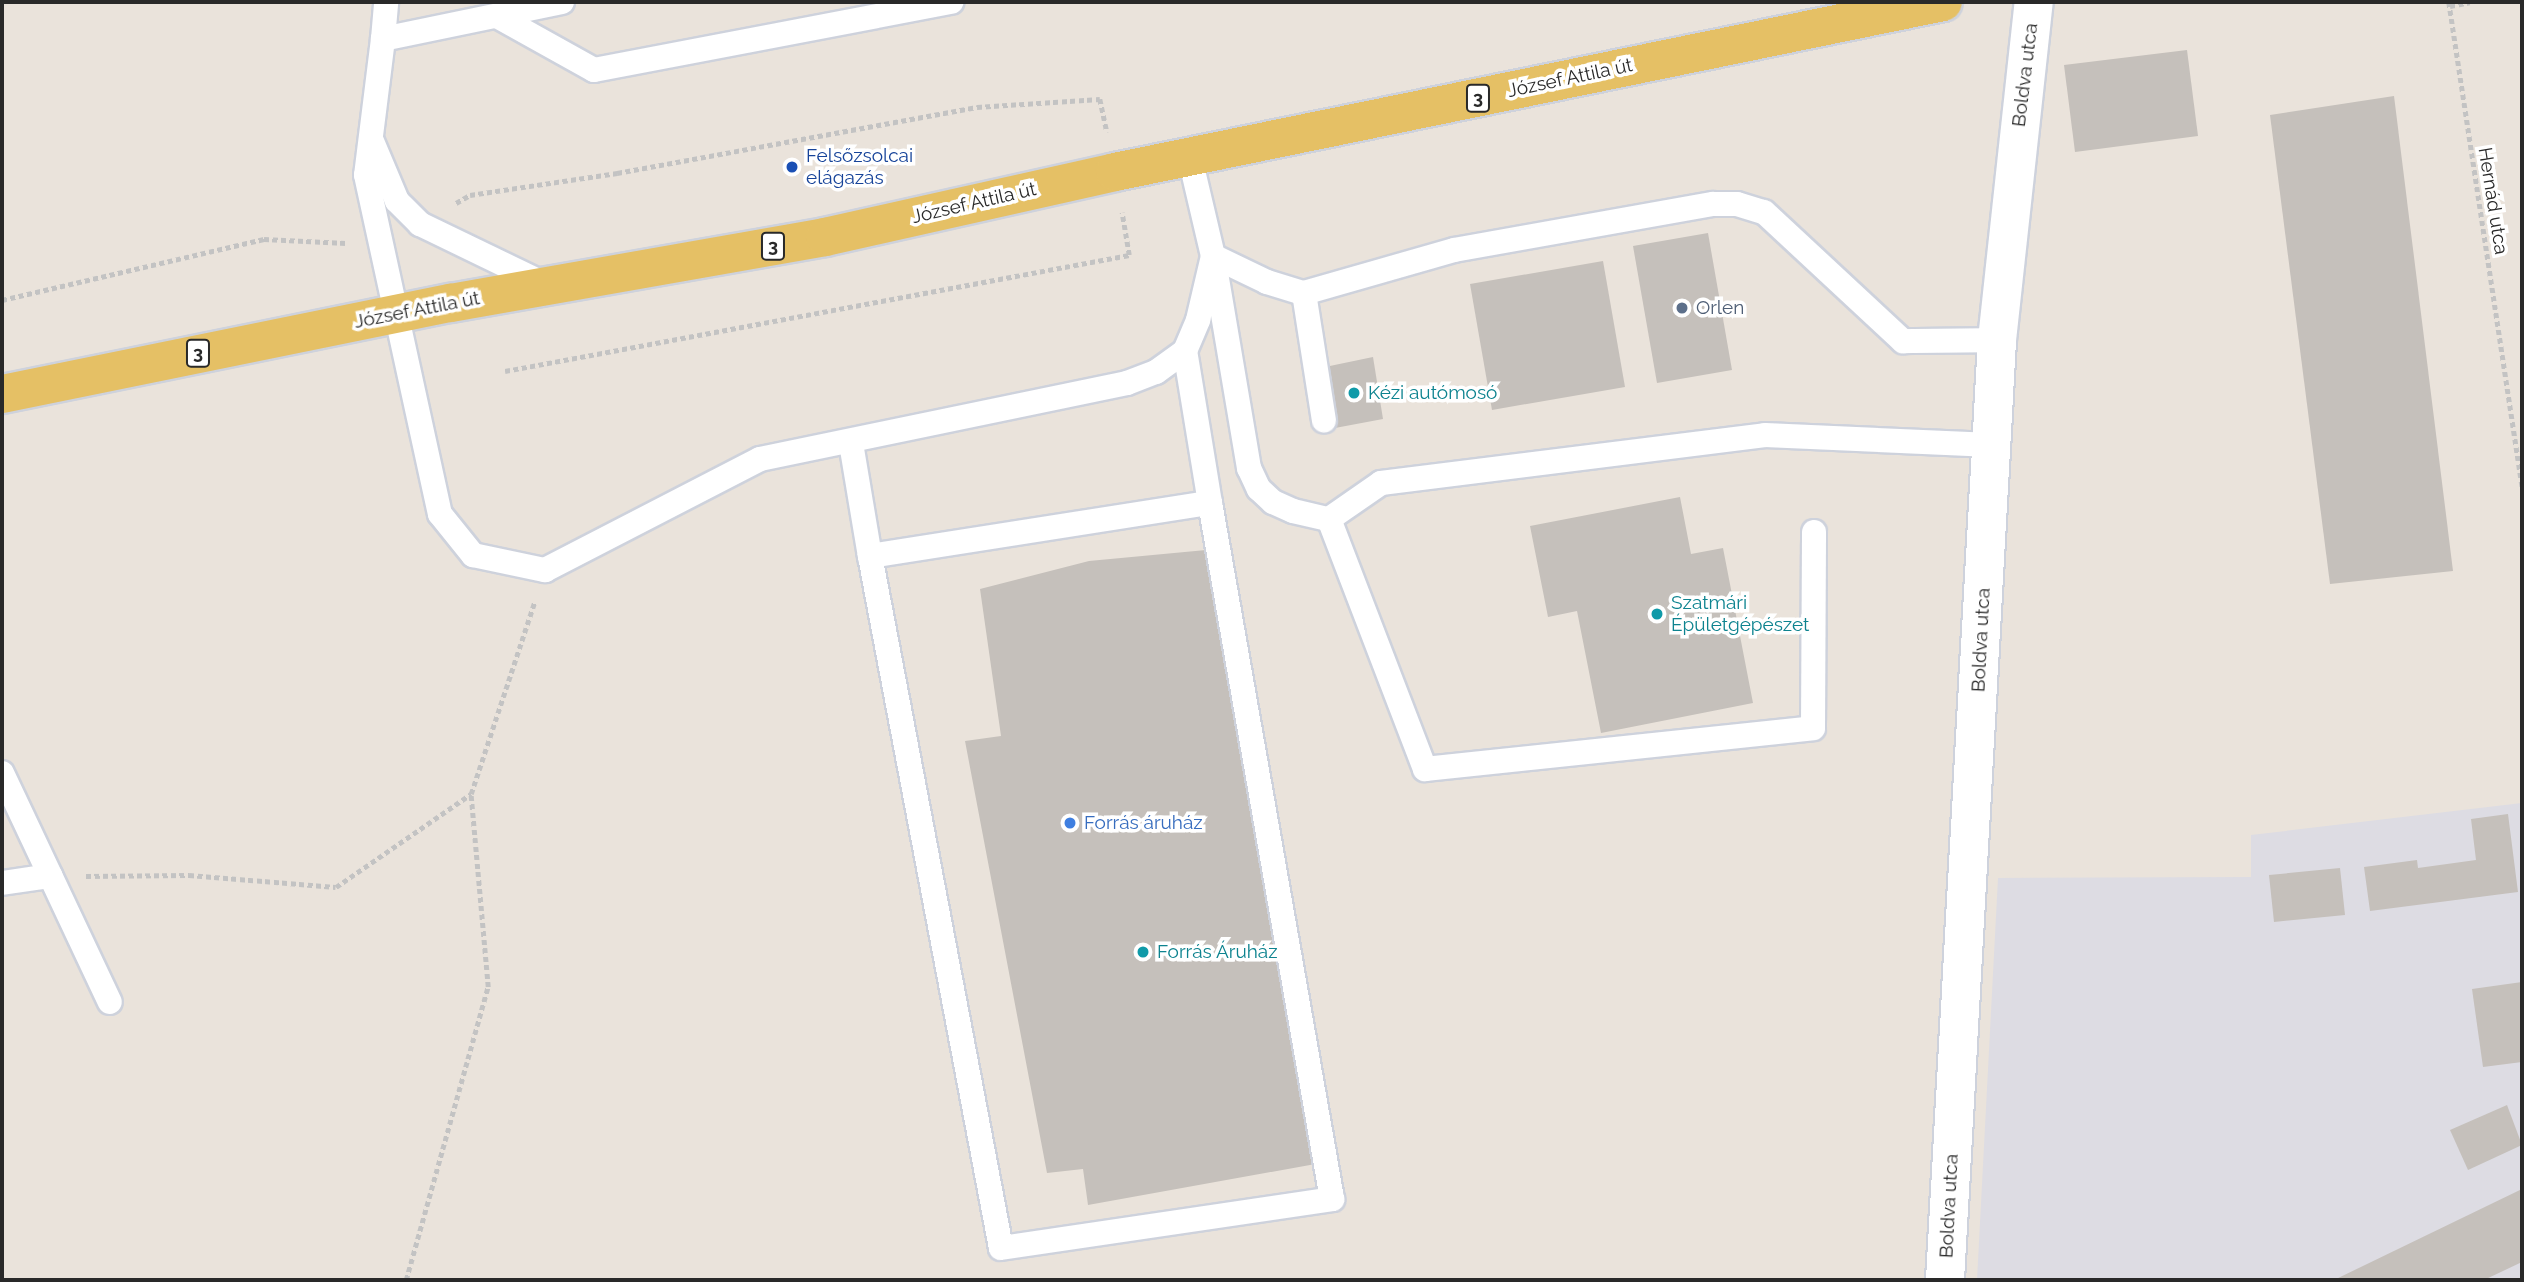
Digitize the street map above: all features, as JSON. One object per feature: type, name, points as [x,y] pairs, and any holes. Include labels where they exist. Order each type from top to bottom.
[{"type":"main road","name":"József Attila út","points":[[2,394],[546,285],[825,237],[1115,172],[1943,2]]},
{"type":"street","name":"Boldva utca","points":[[1945,1280],[1997,340],[2034,2]]},
{"type":"lane","points":[[386,2],[366,175],[440,514],[473,555],[545,570],[760,459],[851,443],[1127,383],[1156,372],[1185,351],[1198,320],[1213,256]]},
{"type":"lane","points":[[383,40],[562,2]]},
{"type":"lane","points":[[497,16],[594,70],[952,2]]},
{"type":"lane","points":[[370,138],[397,201],[419,224],[546,285]]},
{"type":"lane","points":[[1190,158],[1213,256],[1249,468],[1273,502],[1329,519]]},
{"type":"lane","points":[[1213,256],[1267,282],[1304,293],[1454,250],[1713,204],[1737,204],[1764,212],[1903,341],[1997,340]]},
{"type":"lane","points":[[1304,293],[1324,420]]},
{"type":"lane","points":[[851,443],[1001,1248],[1332,1199],[1185,351]]},
{"type":"lane","points":[[1329,519],[1381,482],[1765,435],[1992,445]]},
{"type":"lane","points":[[870,556],[1210,503]]},
{"type":"lane","points":[[1329,519],[1426,769],[1812,728],[1814,532]]},
{"type":"lane","points":[[4,786],[110,1002]]},
{"type":"lane","points":[[2,883],[50,876]]},
{"type":"path","points":[[2450,4],[2470,2]]},
{"type":"path","name":"Hernád utca","points":[[2450,4],[2522,487]]},
{"type":"path","points":[[419,224],[470,195],[617,173],[977,107],[1100,99],[1129,256],[505,371]]},
{"type":"path","points":[[2,300],[264,239],[379,244]]},
{"type":"path","points":[[406,1280],[488,986],[471,794],[545,570]]},
{"type":"path","points":[[50,876],[189,875],[336,887],[471,794]]},
{"type":"shaded area","points":[[2522,803],[2522,1280],[1977,1280],[1998,878],[2251,877],[2251,835]]},
{"type":"building","points":[[2187,50],[2198,136],[2075,152],[2064,65]]},
{"type":"building","points":[[2394,96],[2453,571],[2330,584],[2270,115]]},
{"type":"building","name":"Orlen","points":[[1708,233],[1732,370],[1657,383],[1633,246]]},
{"type":"building","points":[[1603,261],[1625,387],[1492,410],[1470,284]]},
{"type":"building","name":"Kézi autómosó","points":[[1373,357],[1383,419],[1335,428],[1325,367]]},
{"type":"building","name":"Szatmári Épületgépészet","points":[[1680,497],[1691,554],[1723,548],[1753,703],[1601,733],[1577,611],[1548,617],[1530,526]]},
{"type":"building","name":"Forrás Áruház","points":[[1206,550],[1321,1163],[1088,1205],[1083,1169],[1047,1173],[965,741],[1001,736],[980,589],[1089,561]]},
{"type":"building","points":[[2508,814],[2518,892],[2370,911],[2364,867],[2417,860],[2418,868],[2476,860],[2471,819]]},
{"type":"building","points":[[2340,868],[2345,915],[2274,922],[2269,875]]},
{"type":"building","points":[[2522,982],[2522,1062],[2483,1067],[2472,989]]},
{"type":"building","points":[[2507,1105],[2522,1145],[2468,1170],[2450,1130]]},
{"type":"building","points":[[2522,1189],[2522,1262],[2484,1280],[2334,1280]]},
{"type":"place","name":"Felsőzsolcai elágazás","points":[[792,167]]},
{"type":"place","name":"Orlen","points":[[1682,308]]},
{"type":"place","name":"Kézi autómosó","points":[[1354,393]]},
{"type":"place","name":"Szatmári Épületgépészet","points":[[1657,614]]},
{"type":"place","name":"Forrás áruház","points":[[1070,823]]},
{"type":"place","name":"Forrás Áruház","points":[[1143,952]]}]
